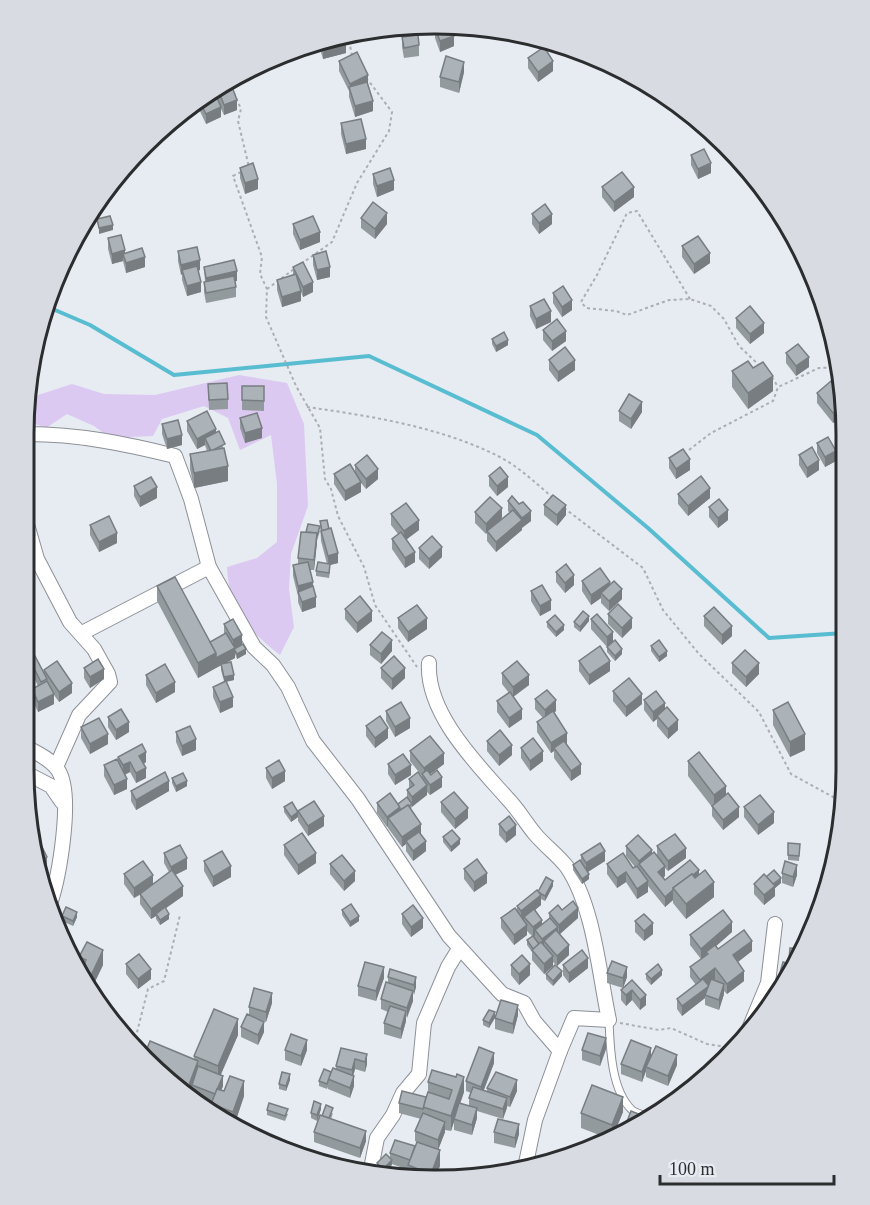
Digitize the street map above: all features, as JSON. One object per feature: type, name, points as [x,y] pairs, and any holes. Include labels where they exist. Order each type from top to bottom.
[{"type":"street","points":[[34,434],[54,434],[126,444],[175,456],[191,499],[209,567],[254,647],[273,665],[288,687],[312,741],[358,799],[388,848],[459,949],[502,994],[524,1003],[534,1021],[560,1051]]},
{"type":"street","points":[[34,549],[37,559],[70,622],[82,633],[108,674],[110,682],[79,715],[56,767]]},
{"type":"street","points":[[82,633],[209,567]]},
{"type":"street","points":[[429,670],[443,716],[476,765],[509,799],[536,835],[567,867],[585,904],[609,1020],[574,1018],[535,1120],[527,1160]]},
{"type":"street","points":[[34,753],[60,772],[65,806],[57,882],[54,892]]},
{"type":"street","points":[[34,777],[51,786],[65,806]]},
{"type":"street","points":[[758,1007],[768,983],[775,924]]},
{"type":"street","points":[[372,1165],[377,1138],[393,1115],[403,1093],[419,1074],[424,1023],[448,967],[459,949]]},
{"type":"lane","points":[[609,1020],[610,1051],[617,1083],[632,1110],[641,1114]]},
{"type":"path","points":[[350,44],[353,59]]},
{"type":"path","points":[[267,289],[332,242],[357,183],[388,131],[393,112],[367,78]]},
{"type":"path","points":[[232,90],[241,109],[238,121],[249,168],[233,176],[262,257],[260,274],[267,289],[266,317],[308,407],[321,428],[325,479],[331,489],[338,516],[364,567],[375,605],[416,666],[429,670]]},
{"type":"path","points":[[690,299],[637,211],[627,213],[597,275],[581,302],[586,308],[616,311],[627,315],[669,300],[690,299],[711,306],[724,319],[740,346],[762,367]]},
{"type":"path","points":[[689,450],[711,433],[773,401],[778,387],[819,368],[830,367]]},
{"type":"path","points":[[770,374],[778,387]]},
{"type":"path","points":[[308,407],[389,419],[499,457],[516,469],[643,568],[663,610],[699,654],[759,712],[791,774],[835,798]]},
{"type":"path","points":[[136,1036],[148,989],[165,981],[180,915]]},
{"type":"path","points":[[609,1020],[659,1030],[671,1028],[707,1044],[724,1046]]},
{"type":"shaded area","points":[[239,375],[287,383],[304,424],[308,506],[291,554],[289,589],[294,627],[280,655],[249,627],[242,617],[231,595],[227,567],[257,558],[277,542],[277,484],[271,435],[240,450],[228,418],[204,406],[162,419],[153,436],[110,438],[94,426],[67,414],[46,428],[35,424],[37,396],[72,384],[104,394],[155,395]]},
{"type":"building","points":[[437,34],[453,35],[454,36],[440,41]]},
{"type":"building","points":[[418,35],[419,45],[404,48],[402,37]]},
{"type":"building","points":[[541,49],[546,50],[553,61],[538,72],[528,58]]},
{"type":"building","points":[[357,52],[368,75],[350,84],[339,61]]},
{"type":"building","points":[[446,56],[464,62],[459,82],[440,77]]},
{"type":"building","points":[[367,82],[373,101],[355,106],[349,87]]},
{"type":"building","points":[[233,89],[237,100],[224,105],[221,97]]},
{"type":"building","points":[[217,99],[221,107],[206,114],[203,108]]},
{"type":"building","points":[[361,119],[366,139],[346,144],[341,123]]},
{"type":"building","points":[[704,149],[711,163],[698,169],[691,155]]},
{"type":"building","points":[[253,163],[258,179],[245,183],[240,168]]},
{"type":"building","points":[[390,168],[394,180],[377,186],[373,174]]},
{"type":"building","points":[[622,172],[634,187],[614,202],[602,187]]},
{"type":"building","points":[[373,202],[387,213],[375,229],[361,218]]},
{"type":"building","points":[[545,204],[552,214],[539,223],[532,214]]},
{"type":"building","points":[[110,216],[113,225],[99,228],[98,219]]},
{"type":"building","points":[[313,216],[320,232],[300,240],[293,224]]},
{"type":"building","points":[[121,235],[125,250],[112,254],[108,238]]},
{"type":"building","points":[[698,236],[710,253],[694,264],[682,246]]},
{"type":"building","points":[[197,247],[200,260],[181,265],[178,251]]},
{"type":"building","points":[[142,248],[145,257],[126,263],[123,254]]},
{"type":"building","points":[[326,251],[330,267],[317,270],[313,255]]},
{"type":"building","points":[[234,260],[237,271],[206,278],[204,267]]},
{"type":"building","points":[[303,262],[313,282],[303,287],[293,267]]},
{"type":"building","points":[[197,266],[201,282],[187,286],[182,270]]},
{"type":"building","points":[[296,274],[301,291],[282,297],[277,280]]},
{"type":"building","points":[[234,276],[236,287],[206,293],[204,282]]},
{"type":"building","points":[[563,286],[572,300],[562,307],[553,293]]},
{"type":"building","points":[[544,299],[551,311],[536,319],[530,306]]},
{"type":"building","points":[[750,306],[764,323],[750,334],[736,318]]},
{"type":"building","points":[[557,319],[566,331],[552,341],[543,330]]},
{"type":"building","points":[[504,332],[508,340],[496,346],[492,339]]},
{"type":"building","points":[[798,344],[809,357],[796,366],[786,353]]},
{"type":"building","points":[[565,347],[575,360],[558,372],[549,360]]},
{"type":"building","points":[[748,361],[753,368],[763,362],[773,376],[748,393],[732,371]]},
{"type":"building","points":[[831,381],[835,411],[833,413],[817,393]]},
{"type":"building","points":[[227,383],[228,399],[209,400],[208,384]]},
{"type":"building","points":[[242,386],[264,386],[264,401],[242,400]]},
{"type":"building","points":[[629,394],[642,402],[631,419],[619,411]]},
{"type":"building","points":[[207,411],[216,429],[197,439],[187,421]]},
{"type":"building","points":[[257,413],[262,428],[245,433],[240,418]]},
{"type":"building","points":[[178,420],[182,435],[167,439],[162,424]]},
{"type":"building","points":[[219,431],[225,444],[211,451],[205,438]]},
{"type":"building","points":[[828,437],[836,451],[825,457],[817,443]]},
{"type":"building","points":[[812,447],[819,460],[807,468],[799,455]]},
{"type":"building","points":[[224,448],[228,466],[194,473],[190,454]]},
{"type":"building","points":[[683,449],[690,459],[676,469],[669,458]]},
{"type":"building","points":[[367,455],[378,469],[366,479],[355,465]]},
{"type":"building","points":[[350,464],[361,482],[345,491],[334,474]]},
{"type":"building","points":[[500,467],[508,477],[497,486],[489,476]]},
{"type":"building","points":[[701,476],[710,488],[688,506],[678,494]]},
{"type":"building","points":[[151,477],[157,487],[140,497],[134,486]]},
{"type":"building","points":[[553,495],[566,505],[557,515],[544,505]]},
{"type":"building","points":[[512,496],[519,504],[523,502],[531,511],[522,518],[508,501]]},
{"type":"building","points":[[490,497],[502,508],[486,524],[475,512]]},
{"type":"building","points":[[719,499],[728,510],[718,518],[709,507]]},
{"type":"building","points":[[406,503],[419,520],[404,531],[391,514]]},
{"type":"building","points":[[513,510],[522,520],[496,542],[487,531]]},
{"type":"building","points":[[109,516],[117,533],[99,542],[90,525]]},
{"type":"building","points":[[327,520],[329,529],[322,531],[320,521]]},
{"type":"building","points":[[308,524],[320,526],[317,536],[317,533],[306,532]]},
{"type":"building","points":[[331,528],[338,553],[328,556],[321,531]]},
{"type":"building","points":[[301,532],[317,533],[314,560],[298,558]]},
{"type":"building","points":[[401,532],[415,552],[405,558],[392,539]]},
{"type":"building","points":[[432,536],[442,547],[429,559],[419,548]]},
{"type":"building","points":[[308,562],[313,582],[298,586],[293,565]]},
{"type":"building","points":[[318,562],[330,564],[329,573],[316,571]]},
{"type":"building","points":[[566,564],[574,575],[565,583],[556,572]]},
{"type":"building","points":[[600,568],[610,582],[591,595],[582,581]]},
{"type":"building","points":[[175,577],[216,653],[198,663],[157,586]]},
{"type":"building","points":[[614,581],[622,589],[609,601],[601,593]]},
{"type":"building","points":[[542,585],[551,600],[540,606],[531,591]]},
{"type":"building","points":[[313,586],[316,597],[302,602],[298,592]]},
{"type":"building","points":[[360,596],[372,611],[357,623],[345,609]]},
{"type":"building","points":[[618,604],[632,618],[622,628],[608,614]]},
{"type":"building","points":[[417,605],[427,618],[408,632],[398,618]]},
{"type":"building","points":[[714,607],[732,626],[722,635],[704,616]]},
{"type":"building","points":[[583,611],[589,616],[580,627],[574,622]]},
{"type":"building","points":[[597,614],[613,632],[607,637],[591,619]]},
{"type":"building","points":[[555,615],[564,625],[556,632],[547,622]]},
{"type":"building","points":[[233,619],[242,635],[233,640],[224,624]]},
{"type":"building","points":[[382,632],[392,640],[381,654],[370,645]]},
{"type":"building","points":[[226,633],[235,648],[216,658],[210,642]]},
{"type":"building","points":[[615,640],[622,649],[615,656],[607,647]]},
{"type":"building","points":[[659,640],[667,651],[659,657],[651,646]]},
{"type":"building","points":[[243,644],[246,649],[237,654],[234,649]]},
{"type":"building","points":[[600,646],[610,661],[589,675],[579,661]]},
{"type":"building","points":[[745,650],[759,663],[746,677],[732,663]]},
{"type":"building","points":[[394,656],[405,668],[392,679],[381,668]]},
{"type":"building","points":[[34,657],[47,679],[41,682],[34,668]]},
{"type":"building","points":[[98,659],[104,669],[90,677],[84,668]]},
{"type":"building","points":[[57,661],[72,683],[59,692],[44,670]]},
{"type":"building","points":[[517,661],[529,675],[513,687],[502,673]]},
{"type":"building","points":[[231,662],[234,675],[224,677],[221,664]]},
{"type":"building","points":[[165,664],[175,682],[156,693],[146,675]]},
{"type":"building","points":[[629,678],[642,694],[626,707],[613,691]]},
{"type":"building","points":[[47,681],[54,694],[38,702],[34,688]]},
{"type":"building","points":[[226,681],[233,697],[220,702],[213,687]]},
{"type":"building","points":[[547,690],[556,700],[545,710],[535,699]]},
{"type":"building","points":[[656,691],[665,703],[653,712],[644,700]]},
{"type":"building","points":[[510,692],[522,709],[509,718],[497,701]]},
{"type":"building","points":[[401,702],[410,718],[395,727],[386,711]]},
{"type":"building","points":[[788,702],[805,734],[790,742],[773,710]]},
{"type":"building","points":[[667,707],[678,720],[668,729],[657,716]]},
{"type":"building","points":[[121,709],[129,722],[116,730],[108,717]]},
{"type":"building","points":[[553,711],[567,733],[551,743],[537,722]]},
{"type":"building","points":[[380,716],[388,728],[375,738],[366,726]]},
{"type":"building","points":[[99,718],[108,734],[90,744],[81,727]]},
{"type":"building","points":[[190,726],[196,739],[182,746],[176,732]]},
{"type":"building","points":[[500,730],[512,745],[499,755],[487,741]]},
{"type":"building","points":[[430,736],[444,753],[424,768],[410,751]]},
{"type":"building","points":[[533,738],[543,751],[530,761],[521,748]]},
{"type":"building","points":[[564,741],[581,764],[571,771],[554,748]]},
{"type":"building","points":[[142,744],[146,752],[139,756],[146,768],[136,773],[130,762],[123,765],[118,757]]},
{"type":"building","points":[[699,752],[726,786],[714,795],[688,761]]},
{"type":"building","points":[[403,754],[411,765],[395,775],[388,764]]},
{"type":"building","points":[[117,759],[127,779],[114,785],[104,765]]},
{"type":"building","points":[[279,760],[285,771],[272,778],[266,768]]},
{"type":"building","points":[[427,770],[431,775],[437,770],[442,777],[430,785],[422,774]]},
{"type":"building","points":[[165,772],[169,781],[136,800],[131,791]]},
{"type":"building","points":[[418,772],[427,785],[412,797],[407,790],[414,785],[409,779]]},
{"type":"building","points":[[183,773],[187,781],[176,786],[172,778]]},
{"type":"building","points":[[454,792],[468,808],[455,819],[441,802]]},
{"type":"building","points":[[390,793],[400,807],[387,817],[377,803]]},
{"type":"building","points":[[728,793],[739,807],[723,820],[712,806]]},
{"type":"building","points":[[760,795],[774,812],[758,825],[744,807]]},
{"type":"building","points":[[407,797],[412,804],[401,810],[398,804]]},
{"type":"building","points":[[314,801],[324,816],[308,826],[298,811]]},
{"type":"building","points":[[292,802],[298,812],[291,817],[284,807]]},
{"type":"building","points":[[408,805],[421,824],[402,837],[388,818]]},
{"type":"building","points":[[509,816],[516,825],[506,833],[499,824]]},
{"type":"building","points":[[452,830],[460,839],[451,847],[443,837]]},
{"type":"building","points":[[419,832],[426,841],[413,851],[406,841]]},
{"type":"building","points":[[302,833],[316,853],[298,865],[284,845]]},
{"type":"building","points":[[675,834],[686,848],[668,861],[657,846]]},
{"type":"building","points":[[638,835],[652,850],[639,861],[626,846]]},
{"type":"building","points":[[600,843],[605,851],[586,863],[581,855]]},
{"type":"building","points":[[788,843],[800,844],[799,856],[788,855]]},
{"type":"building","points":[[180,845],[187,858],[171,867],[164,853]]},
{"type":"building","points":[[222,851],[231,866],[213,877],[204,861]]},
{"type":"building","points":[[654,852],[665,866],[658,872],[665,880],[690,860],[699,870],[673,888],[665,897],[639,864]]},
{"type":"building","points":[[623,853],[633,868],[637,866],[648,881],[637,889],[626,872],[617,878],[607,864]]},
{"type":"building","points":[[342,855],[355,871],[344,881],[330,864]]},
{"type":"building","points":[[477,859],[487,873],[474,882],[464,869]]},
{"type":"building","points":[[580,860],[589,874],[582,879],[573,865]]},
{"type":"building","points":[[143,861],[153,875],[134,888],[124,874]]},
{"type":"building","points":[[785,861],[797,865],[793,877],[782,873]]},
{"type":"building","points":[[172,870],[183,886],[151,909],[140,894]]},
{"type":"building","points":[[705,870],[714,882],[686,904],[673,888],[692,874],[695,878]]},
{"type":"building","points":[[774,870],[781,878],[773,884],[766,877]]},
{"type":"building","points":[[764,874],[775,886],[764,895],[754,884]]},
{"type":"building","points":[[546,877],[553,881],[545,896],[538,892]]},
{"type":"building","points":[[537,890],[541,895],[521,911],[517,906]]},
{"type":"building","points":[[573,901],[578,908],[559,925],[549,913],[558,905],[562,910]]},
{"type":"building","points":[[351,904],[359,916],[350,922],[342,910]]},
{"type":"building","points":[[413,905],[423,918],[411,927],[402,914]]},
{"type":"building","points":[[66,907],[77,912],[73,921],[62,916]]},
{"type":"building","points":[[165,907],[169,914],[160,920],[156,914]]},
{"type":"building","points":[[515,908],[527,925],[514,935],[501,918]]},
{"type":"building","points":[[534,909],[542,920],[533,927],[524,917]]},
{"type":"building","points":[[723,910],[732,922],[701,949],[690,935]]},
{"type":"building","points":[[644,914],[653,923],[644,931],[635,921]]},
{"type":"building","points":[[550,918],[558,927],[542,939],[535,930]]},
{"type":"building","points":[[556,930],[569,945],[557,956],[544,941]]},
{"type":"building","points":[[744,930],[752,941],[733,955],[744,971],[727,984],[715,968],[700,980],[690,967],[708,954],[706,952],[715,945],[718,949]]},
{"type":"building","points":[[533,936],[539,944],[533,949],[527,940]]},
{"type":"building","points":[[87,942],[103,950],[91,975],[85,963],[86,960],[80,955]]},
{"type":"building","points":[[541,942],[553,956],[544,964],[532,950]]},
{"type":"building","points":[[582,950],[588,958],[569,973],[563,965]]},
{"type":"building","points":[[139,954],[151,969],[138,979],[126,964]]},
{"type":"building","points":[[522,955],[530,964],[519,974],[511,965]]},
{"type":"building","points":[[612,961],[627,967],[623,978],[607,973]]},
{"type":"building","points":[[365,962],[384,967],[376,991],[358,986]]},
{"type":"building","points":[[658,964],[662,970],[651,979],[646,974]]},
{"type":"building","points":[[555,965],[562,971],[553,981],[546,974]]},
{"type":"building","points":[[390,969],[416,977],[414,985],[388,977]]},
{"type":"building","points":[[703,979],[709,986],[682,1006],[677,999]]},
{"type":"building","points":[[711,979],[724,984],[719,1000],[705,995]]},
{"type":"building","points":[[632,980],[646,995],[640,1000],[632,990],[626,995],[621,990]]},
{"type":"building","points":[[386,982],[413,991],[407,1008],[381,999]]},
{"type":"building","points":[[254,988],[272,993],[266,1012],[249,1007]]},
{"type":"building","points":[[501,1000],[518,1005],[513,1024],[495,1018]]},
{"type":"building","points":[[390,1006],[406,1011],[401,1029],[384,1023]]},
{"type":"building","points":[[214,1009],[238,1019],[218,1066],[194,1056]]},
{"type":"building","points":[[489,1010],[495,1012],[489,1023],[483,1020]]},
{"type":"building","points":[[247,1014],[264,1022],[258,1035],[241,1027]]},
{"type":"building","points":[[588,1033],[606,1038],[600,1056],[582,1050]]},
{"type":"building","points":[[291,1034],[307,1040],[301,1056],[285,1050]]},
{"type":"building","points":[[631,1040],[651,1048],[642,1072],[621,1064]]},
{"type":"building","points":[[150,1041],[198,1061],[189,1086],[171,1071],[147,1048]]},
{"type":"building","points":[[656,1046],[677,1055],[668,1076],[646,1067]]},
{"type":"building","points":[[479,1047],[494,1053],[481,1087],[466,1081]]},
{"type":"building","points":[[341,1048],[367,1054],[365,1062],[355,1059],[352,1070],[336,1066]]},
{"type":"building","points":[[198,1066],[223,1076],[215,1094],[192,1085]]},
{"type":"building","points":[[333,1068],[354,1076],[350,1088],[328,1079]]},
{"type":"building","points":[[324,1069],[331,1072],[327,1084],[319,1081]]},
{"type":"building","points":[[432,1070],[464,1077],[451,1116],[423,1107],[428,1092],[449,1099],[452,1090],[428,1082]]},
{"type":"building","points":[[282,1072],[290,1074],[286,1086],[279,1084]]},
{"type":"building","points":[[496,1072],[517,1080],[510,1097],[487,1088]]},
{"type":"building","points":[[230,1076],[244,1081],[233,1112],[212,1103],[217,1089],[224,1091]]},
{"type":"building","points":[[592,1085],[623,1097],[612,1125],[581,1113]]},
{"type":"building","points":[[473,1087],[507,1098],[503,1109],[469,1098]]},
{"type":"building","points":[[402,1091],[426,1097],[423,1109],[399,1103]]},
{"type":"building","points":[[314,1101],[321,1104],[317,1115],[311,1113]]},
{"type":"building","points":[[269,1103],[288,1109],[285,1116],[267,1110]]},
{"type":"building","points":[[459,1103],[477,1108],[472,1125],[454,1119]]},
{"type":"building","points":[[326,1105],[333,1108],[329,1118],[322,1116]]},
{"type":"building","points":[[631,1111],[639,1114],[635,1117],[627,1121]]},
{"type":"building","points":[[423,1113],[445,1122],[438,1140],[415,1131]]},
{"type":"building","points":[[320,1115],[366,1131],[360,1148],[314,1132]]},
{"type":"building","points":[[498,1119],[519,1124],[515,1138],[494,1132]]},
{"type":"building","points":[[395,1140],[415,1146],[410,1160],[390,1153]]},
{"type":"building","points":[[417,1142],[440,1150],[432,1170],[421,1170],[408,1165]]},
{"type":"building","points":[[386,1154],[392,1160],[385,1167],[377,1163]]},
{"type":"waterway","points":[[55,310],[90,325],[174,375],[369,356],[537,435],[648,528],[769,638],[836,634]]}]
